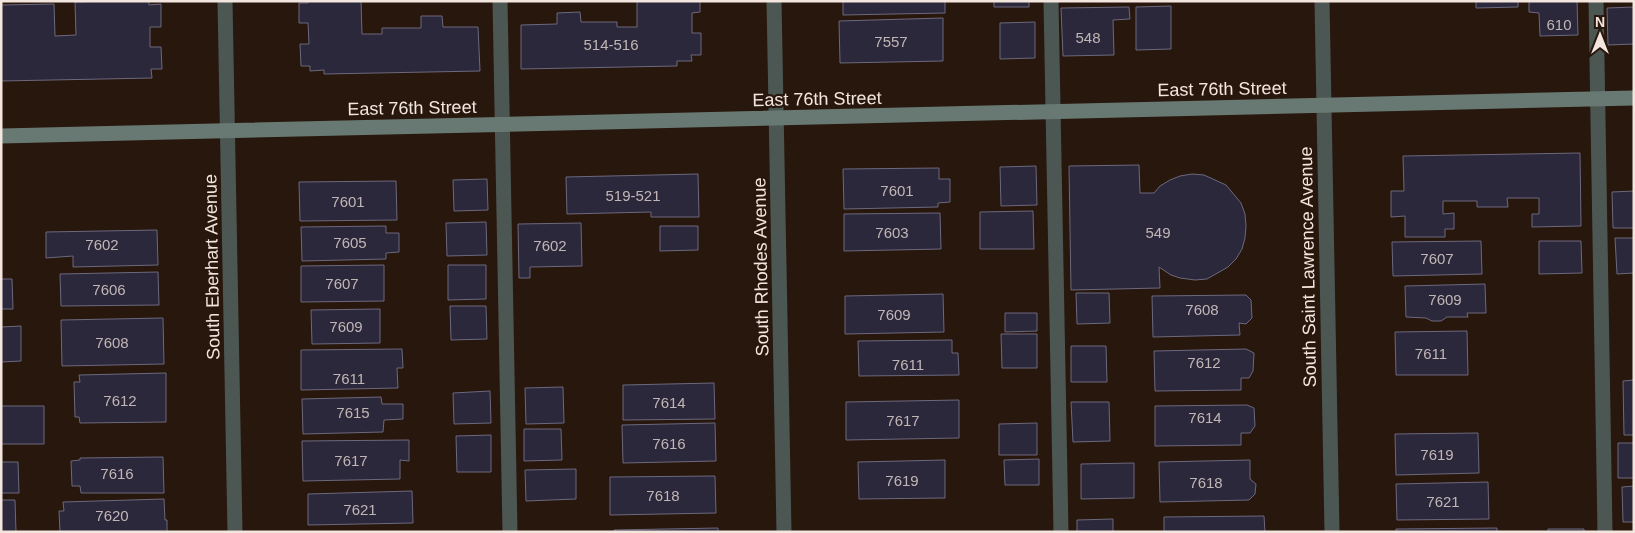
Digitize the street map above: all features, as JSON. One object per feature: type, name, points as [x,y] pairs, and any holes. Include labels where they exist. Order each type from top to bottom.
[{"type":"street","name":"South Eberhart Avenue","points":[[225,1],[236,532]]},
{"type":"street","points":[[500,1],[510,532]]},
{"type":"street","name":"South Rhodes Avenue","points":[[774,1],[784,532]]},
{"type":"street","points":[[1051,1],[1061,532]]},
{"type":"street","name":"South Saint Lawrence Avenue","points":[[1322,1],[1332,532]]},
{"type":"street","points":[[1596,1],[1605,532]]},
{"type":"street","name":"East 76th Street","points":[[1,136],[1634,98]]},
{"type":"building","points":[[149,1],[149,5],[161,4],[161,27],[150,27],[150,47],[161,47],[162,69],[151,69],[152,78],[1,81],[1,5],[54,4],[55,36],[76,35],[75,2]]},
{"type":"building","points":[[308,1],[361,1],[362,34],[382,34],[382,28],[421,28],[421,16],[442,16],[443,27],[478,27],[480,71],[324,74],[324,70],[310,71],[310,66],[301,66],[300,44],[309,44],[308,23],[299,23],[299,3],[308,3]]},
{"type":"building","points":[[637,1],[700,1],[700,12],[692,13],[692,33],[701,33],[701,55],[691,55],[692,61],[677,61],[677,66],[521,69],[521,25],[557,24],[557,13],[580,12],[581,22],[617,22],[617,27],[637,27]]},
{"type":"building","points":[[843,1],[945,1],[945,13],[843,15]]},
{"type":"building","points":[[994,1],[1029,1],[1029,7],[994,7]]},
{"type":"building","points":[[1476,1],[1518,1],[1518,7],[1476,8]]},
{"type":"building","points":[[1529,1],[1577,1],[1578,35],[1540,36],[1539,13],[1529,12]]},
{"type":"building","points":[[1171,6],[1171,49],[1136,50],[1136,7]]},
{"type":"building","points":[[1129,7],[1130,19],[1113,20],[1114,55],[1063,56],[1061,8]]},
{"type":"building","points":[[1634,7],[1634,44],[1608,45],[1607,8]]},
{"type":"building","points":[[943,18],[943,61],[840,63],[839,21]]},
{"type":"building","points":[[1035,22],[1035,58],[1000,59],[1000,23]]},
{"type":"building","points":[[1580,153],[1581,226],[1532,227],[1532,214],[1539,214],[1539,198],[1507,198],[1508,207],[1477,207],[1477,201],[1443,201],[1443,214],[1454,213],[1454,229],[1445,229],[1445,237],[1405,237],[1405,216],[1391,217],[1391,191],[1404,191],[1403,156]]},
{"type":"building","points":[[1139,165],[1140,193],[1154,193],[1160,186],[1170,180],[1192,174],[1204,175],[1226,185],[1241,203],[1245,214],[1245,238],[1242,249],[1228,267],[1207,279],[1180,278],[1171,275],[1159,267],[1160,288],[1071,290],[1069,166]]},
{"type":"building","points":[[1036,166],[1037,205],[1001,206],[1000,167]]},
{"type":"building","points":[[939,168],[939,179],[950,179],[950,202],[938,203],[938,207],[844,209],[843,169]]},
{"type":"building","points":[[698,174],[699,217],[651,217],[651,212],[567,214],[566,177]]},
{"type":"building","points":[[487,179],[488,210],[454,211],[453,180]]},
{"type":"building","points":[[396,181],[397,220],[300,221],[299,182]]},
{"type":"building","points":[[1634,191],[1634,228],[1613,228],[1612,192]]},
{"type":"building","points":[[1033,211],[1034,249],[980,249],[980,212]]},
{"type":"building","points":[[940,213],[941,249],[844,251],[844,214]]},
{"type":"building","points":[[486,222],[487,255],[447,256],[446,223]]},
{"type":"building","points":[[581,223],[582,266],[530,267],[530,278],[519,278],[518,224]]},
{"type":"building","points":[[386,226],[386,233],[399,233],[399,252],[386,253],[386,259],[302,261],[301,227]]},
{"type":"building","points":[[660,226],[698,226],[698,250],[660,251]]},
{"type":"building","points":[[157,230],[158,265],[73,267],[73,256],[46,258],[46,232]]},
{"type":"building","points":[[1615,238],[1634,238],[1634,273],[1617,274]]},
{"type":"building","points":[[1481,241],[1482,274],[1393,276],[1392,242]]},
{"type":"building","points":[[1539,241],[1581,241],[1582,273],[1539,274]]},
{"type":"building","points":[[384,265],[384,301],[301,302],[301,266]]},
{"type":"building","points":[[448,265],[486,265],[486,299],[448,300]]},
{"type":"building","points":[[158,272],[159,305],[61,306],[60,274]]},
{"type":"building","points":[[1,279],[12,279],[13,309],[1,309]]},
{"type":"building","points":[[1485,284],[1486,313],[1467,313],[1468,317],[1447,317],[1441,321],[1406,317],[1405,286]]},
{"type":"building","points":[[1076,293],[1109,293],[1110,323],[1077,324]]},
{"type":"building","points":[[943,294],[944,332],[845,334],[845,296]]},
{"type":"building","points":[[1246,295],[1251,300],[1252,318],[1246,324],[1239,323],[1240,335],[1153,337],[1152,296]]},
{"type":"building","points":[[450,306],[486,306],[487,339],[451,340]]},
{"type":"building","points":[[380,309],[380,343],[312,344],[311,310]]},
{"type":"building","points":[[1005,313],[1037,313],[1037,331],[1005,332]]},
{"type":"building","points":[[163,318],[164,364],[62,366],[61,320]]},
{"type":"building","points":[[21,326],[21,361],[1,362],[1,327]]},
{"type":"building","points":[[1467,331],[1468,375],[1396,375],[1395,332]]},
{"type":"building","points":[[1001,334],[1037,334],[1037,368],[1002,368]]},
{"type":"building","points":[[952,340],[952,353],[958,353],[959,375],[859,376],[858,341]]},
{"type":"building","points":[[1071,346],[1106,346],[1107,382],[1071,382]]},
{"type":"building","points":[[402,349],[403,368],[397,368],[398,388],[301,390],[301,350]]},
{"type":"building","points":[[1246,349],[1254,353],[1253,371],[1249,378],[1241,378],[1241,390],[1155,391],[1154,351]]},
{"type":"building","points":[[166,373],[166,422],[80,423],[79,417],[75,417],[74,382],[80,382],[79,375]]},
{"type":"building","points":[[1634,380],[1634,435],[1624,435],[1623,381]]},
{"type":"building","points":[[714,383],[715,419],[623,420],[623,385]]},
{"type":"building","points":[[563,387],[564,423],[526,424],[525,388]]},
{"type":"building","points":[[490,391],[491,423],[454,424],[453,393]]},
{"type":"building","points":[[381,397],[382,404],[403,404],[403,419],[384,420],[383,432],[303,434],[302,399]]},
{"type":"building","points":[[959,400],[959,438],[846,440],[846,402]]},
{"type":"building","points":[[1071,402],[1109,402],[1110,441],[1073,442]]},
{"type":"building","points":[[1247,405],[1254,408],[1255,426],[1250,433],[1241,433],[1241,445],[1155,446],[1155,406]]},
{"type":"building","points":[[1,406],[44,406],[44,444],[1,444]]},
{"type":"building","points":[[715,423],[716,461],[623,463],[622,425]]},
{"type":"building","points":[[1037,423],[1037,455],[999,455],[999,424]]},
{"type":"building","points":[[524,429],[561,429],[562,460],[524,461]]},
{"type":"building","points":[[1478,433],[1479,473],[1396,475],[1395,434]]},
{"type":"building","points":[[491,435],[491,472],[457,472],[456,436]]},
{"type":"building","points":[[409,440],[409,461],[400,460],[400,479],[303,481],[302,441]]},
{"type":"building","points":[[1618,443],[1634,443],[1634,478],[1618,478]]},
{"type":"building","points":[[163,457],[164,493],[81,493],[80,486],[72,486],[71,461],[80,460],[80,458]]},
{"type":"building","points":[[1039,459],[1039,485],[1005,485],[1004,460]]},
{"type":"building","points":[[945,460],[945,498],[859,499],[858,462]]},
{"type":"building","points":[[1250,460],[1250,479],[1256,484],[1255,494],[1249,500],[1160,502],[1159,462]]},
{"type":"building","points":[[1,462],[18,462],[19,493],[1,493]]},
{"type":"building","points":[[1134,463],[1134,498],[1081,499],[1081,464]]},
{"type":"building","points":[[576,469],[576,499],[526,501],[525,470]]},
{"type":"building","points":[[715,476],[716,513],[610,515],[610,477]]},
{"type":"building","points":[[1488,482],[1489,519],[1397,520],[1396,484]]},
{"type":"building","points":[[1634,486],[1634,522],[1623,522],[1622,487]]},
{"type":"building","points":[[412,491],[413,523],[308,525],[308,494]]},
{"type":"building","points":[[164,499],[167,532],[60,532],[59,511],[64,511],[63,502]]},
{"type":"building","points":[[1,500],[15,500],[16,532],[1,532]]},
{"type":"building","points":[[1264,516],[1265,532],[1164,532],[1164,517]]},
{"type":"building","points":[[1113,519],[1113,532],[1077,532],[1077,520]]},
{"type":"building","points":[[718,528],[718,532],[614,532],[614,530]]},
{"type":"building","points":[[1497,528],[1497,532],[1396,532],[1396,529]]},
{"type":"building","points":[[1548,529],[1584,529],[1584,532],[1548,532]]}]
